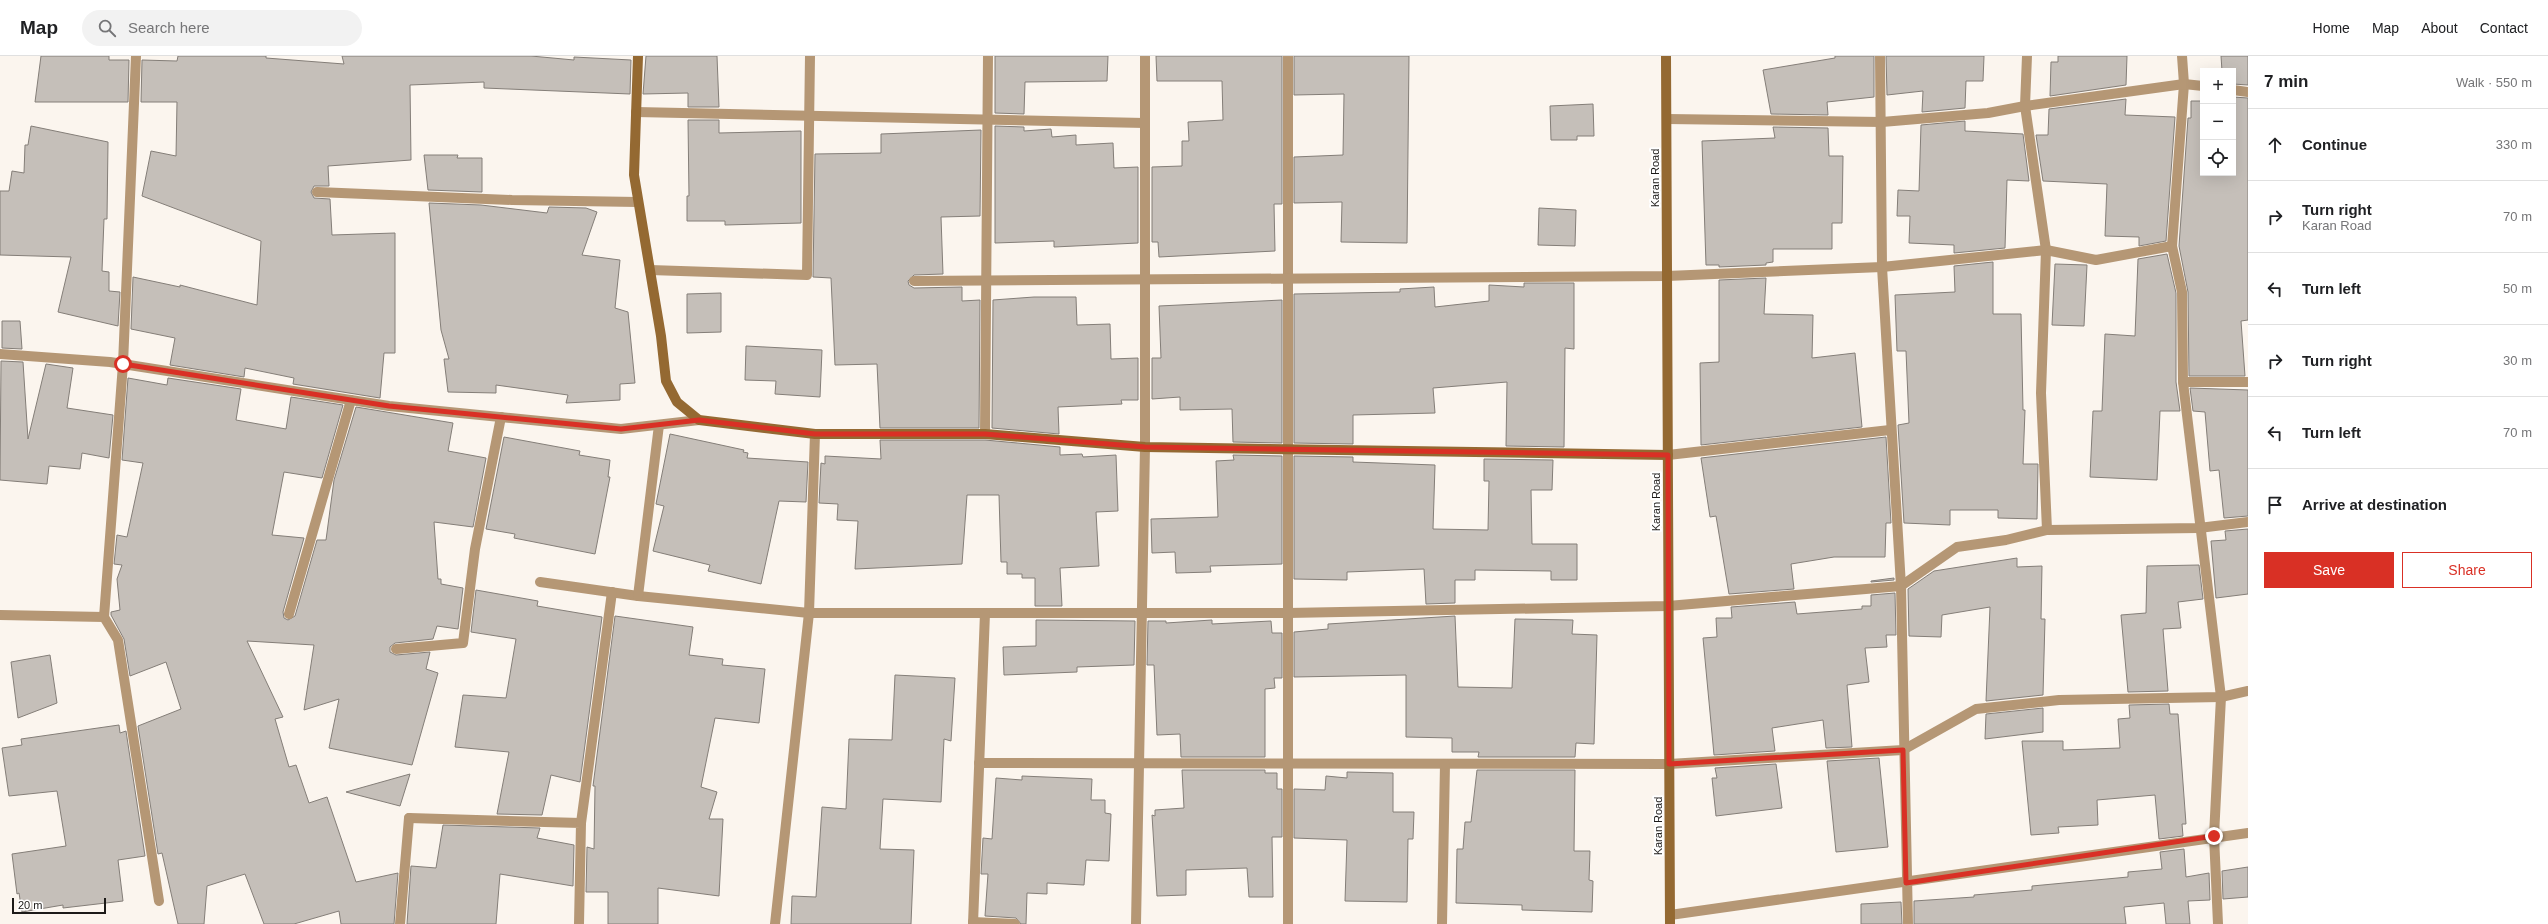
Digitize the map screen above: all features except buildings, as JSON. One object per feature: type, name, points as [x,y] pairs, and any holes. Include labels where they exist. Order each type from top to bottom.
[{"type":"street","points":[[136,56],[123,364],[104,617],[118,640],[159,901]]},
{"type":"street","points":[[638,56],[634,175],[661,336],[666,382],[677,402],[699,420]]},
{"type":"street","points":[[650,270],[807,275],[810,56]]},
{"type":"street","points":[[985,434],[988,280],[988,56]]},
{"type":"street","points":[[1136,924],[1145,447],[1145,56]]},
{"type":"street","points":[[1288,56],[1288,924]]},
{"type":"street","name":"Karan Road","points":[[1666,56],[1670,920]]},
{"type":"street","points":[[1880,56],[1882,122],[1882,267],[1890,430],[1901,586],[1903,750],[1908,924]]},
{"type":"street","points":[[2027,56],[2025,106],[2046,250],[2041,393],[2047,530]]},
{"type":"street","points":[[2182,56],[2184,84],[2172,246],[2182,292],[2183,382],[2199,528],[2221,697],[2214,836],[2218,924]]},
{"type":"street","points":[[1667,119],[1882,122],[1988,113],[2025,106],[2184,84],[2200,86]]},
{"type":"street","points":[[2236,90],[2248,92]]},
{"type":"street","points":[[636,112],[1145,123]]},
{"type":"street","points":[[317,192],[512,200],[638,202]]},
{"type":"street","points":[[914,281],[1145,281],[1667,276],[1882,267],[2046,250],[2096,260],[2172,246]]},
{"type":"street","points":[[0,354],[123,364],[389,406],[621,429],[699,420],[815,434],[985,434],[1145,447],[1668,455],[1890,430]]},
{"type":"street","points":[[2183,382],[2248,382]]},
{"type":"street","points":[[289,614],[351,400]]},
{"type":"street","points":[[396,648],[463,643],[475,549],[501,417]]},
{"type":"street","points":[[638,596],[659,425]]},
{"type":"street","points":[[775,924],[809,613],[815,434]]},
{"type":"street","points":[[540,582],[638,596],[809,613],[1288,613],[1668,606],[1901,586],[1957,547],[2006,540],[2047,530],[2199,528],[2248,522]]},
{"type":"street","points":[[579,924],[581,823],[612,592]]},
{"type":"street","points":[[985,613],[973,923],[1015,924]]},
{"type":"street","points":[[0,615],[104,617]]},
{"type":"street","points":[[979,763],[1669,764],[1903,750],[1976,709],[2059,700],[2221,697],[2248,691]]},
{"type":"street","points":[[1442,924],[1445,764]]},
{"type":"street","points":[[400,924],[409,818],[581,823]]},
{"type":"street","points":[[1670,920],[2214,836],[2248,833]]},
{"type":"route","points":[[123,364],[389,406],[621,429],[699,420],[815,434],[985,434],[1145,447],[1668,455],[1669,764],[1903,750],[1906,883],[2214,836]]}]
